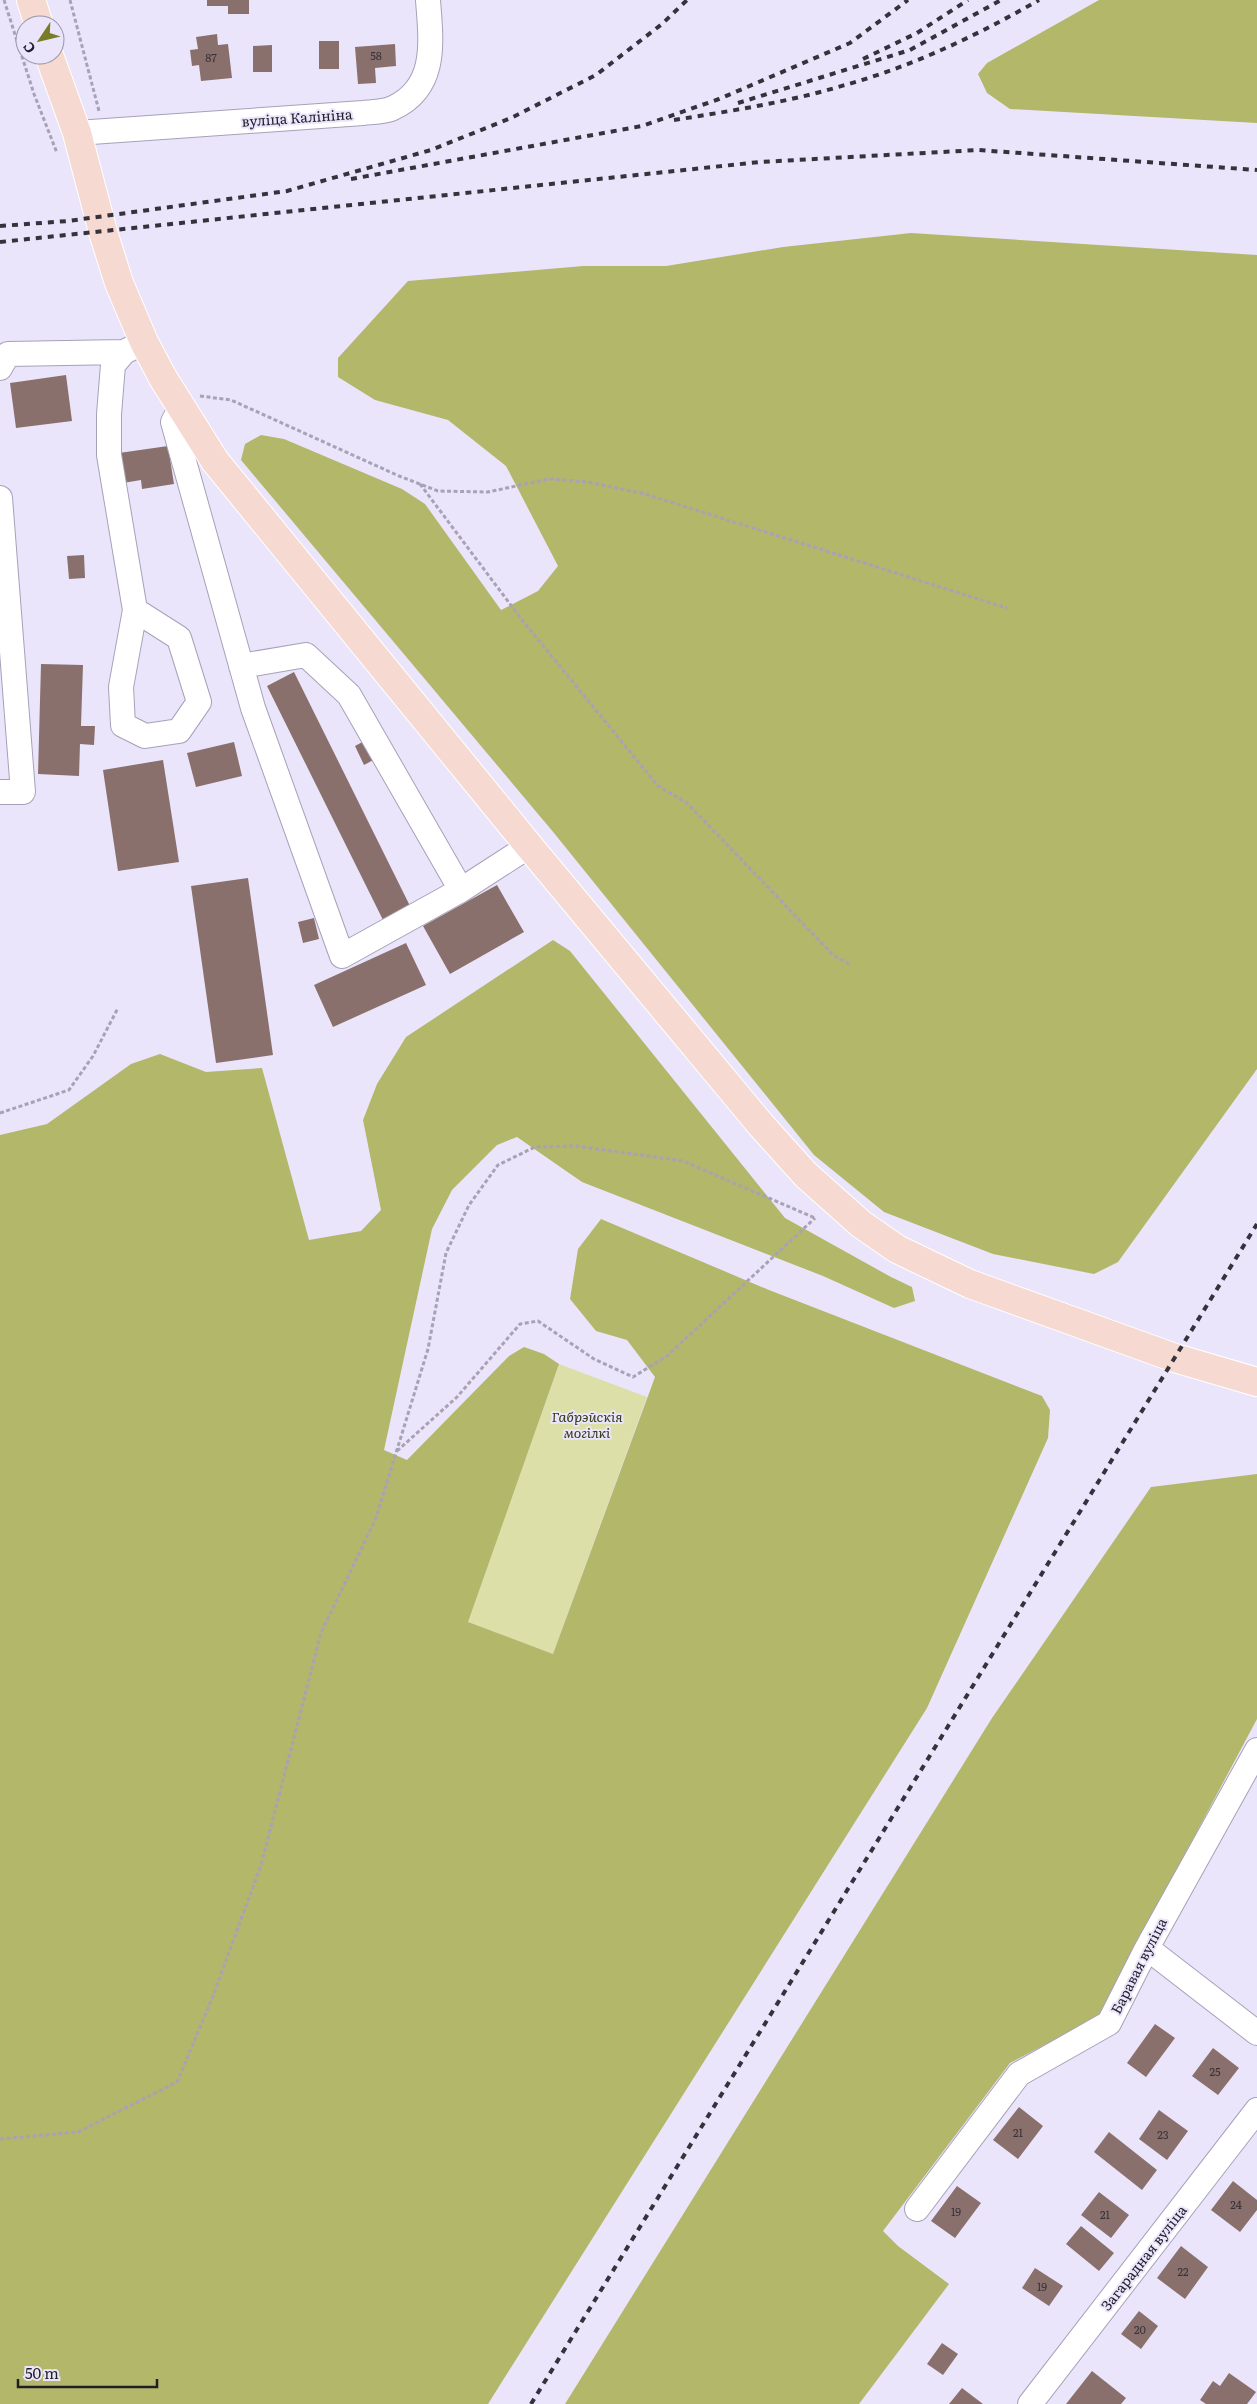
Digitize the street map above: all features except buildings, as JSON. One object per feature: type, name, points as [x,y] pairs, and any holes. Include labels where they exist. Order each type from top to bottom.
[{"type":"main road","points":[[31,0],[36,15]]},
{"type":"main road","points":[[53,65],[77,133],[119,284],[134,347],[181,407],[215,461],[529,846],[761,1125],[806,1175],[825,1210],[861,1224],[897,1249],[970,1284],[1175,1358],[1257,1382]]},
{"type":"street","name":"вуліца Калініна","points":[[77,133],[363,113],[392,109],[412,97],[423,81],[432,50],[428,0]]},
{"type":"street","points":[[3,357],[134,347]]},
{"type":"street","points":[[134,347],[113,365],[109,414],[109,455],[135,610],[121,687],[123,725],[145,736],[179,731],[199,702],[179,638],[135,610]]},
{"type":"street","points":[[181,407],[173,422],[253,708],[342,956],[461,890],[529,846]]},
{"type":"street","points":[[0,498],[23,792],[0,792]]},
{"type":"street","points":[[241,666],[306,655],[349,694],[461,890]]},
{"type":"street","name":"Баравая вуліца","points":[[917,2208],[1019,2074],[1109,2023],[1147,1948],[1257,1750]]},
{"type":"street","points":[[1147,1948],[1257,2033]]},
{"type":"street","name":"Загарадная вуліца","points":[[1030,2404],[1257,2110]]},
{"type":"path","points":[[70,0],[104,131]]},
{"type":"path","points":[[181,407],[199,396],[231,400],[274,421],[438,491],[488,492],[549,478],[588,482],[645,494],[1007,608]]},
{"type":"path","points":[[419,484],[522,620],[658,786],[687,803],[832,955],[850,964]]},
{"type":"path","points":[[0,1113],[69,1090],[93,1056],[118,1008]]},
{"type":"path","points":[[0,2139],[78,2132],[177,2082],[213,1996],[261,1865],[321,1633],[376,1518],[396,1451],[428,1349],[446,1253],[469,1205],[498,1165],[535,1147],[576,1146],[683,1161],[825,1210],[667,1356],[633,1377],[594,1359],[538,1321],[520,1324],[457,1397],[396,1451]]},
{"type":"green space","points":[[1099,0],[1257,0],[1257,123],[1010,109],[987,93],[978,74],[987,63]]},
{"type":"green space","points":[[911,233],[1257,255],[1257,1069],[1118,1262],[1094,1274],[993,1254],[884,1212],[814,1155],[554,833],[241,460],[245,444],[261,435],[284,439],[402,489],[425,504],[501,610],[538,591],[558,566],[506,466],[448,420],[375,400],[338,377],[338,358],[408,281],[583,266],[666,266],[783,247]]},
{"type":"green space","points":[[553,940],[570,951],[785,1218],[912,1287],[915,1301],[894,1308],[823,1276],[582,1182],[517,1137],[497,1145],[452,1190],[432,1229],[384,1450],[407,1460],[509,1356],[524,1347],[544,1354],[559,1364],[468,1622],[553,1654],[655,1377],[627,1340],[596,1331],[570,1299],[578,1249],[601,1219],[769,1290],[1042,1396],[1050,1410],[1048,1438],[927,1708],[488,2404],[0,2404],[0,1135],[47,1124],[131,1064],[160,1054],[206,1072],[262,1068],[309,1240],[361,1231],[381,1210],[363,1120],[377,1084],[406,1037]]},
{"type":"green space","name":"Габрэйскія могілкі","points":[[559,1364],[647,1397],[553,1654],[467,1622]]},
{"type":"green space","points":[[1257,1474],[1257,1719],[1098,2017],[1010,2063],[883,2231],[898,2246],[949,2284],[859,2404],[565,2404],[992,1718],[1151,1487]]},
{"type":"railway","points":[[0,226],[68,221],[287,191],[431,150],[511,118],[596,75],[662,24],[687,0]]},
{"type":"railway","points":[[351,179],[642,126],[719,99],[850,43],[908,0]]},
{"type":"railway","points":[[863,59],[917,33],[968,0]]},
{"type":"railway","points":[[738,103],[910,50],[1001,0]]},
{"type":"railway","points":[[674,120],[781,101],[824,91],[895,69],[945,48],[1039,0]]},
{"type":"railway","points":[[0,242],[760,162],[978,150],[1257,170]]},
{"type":"railway","points":[[531,2404],[1257,1224]]}]
